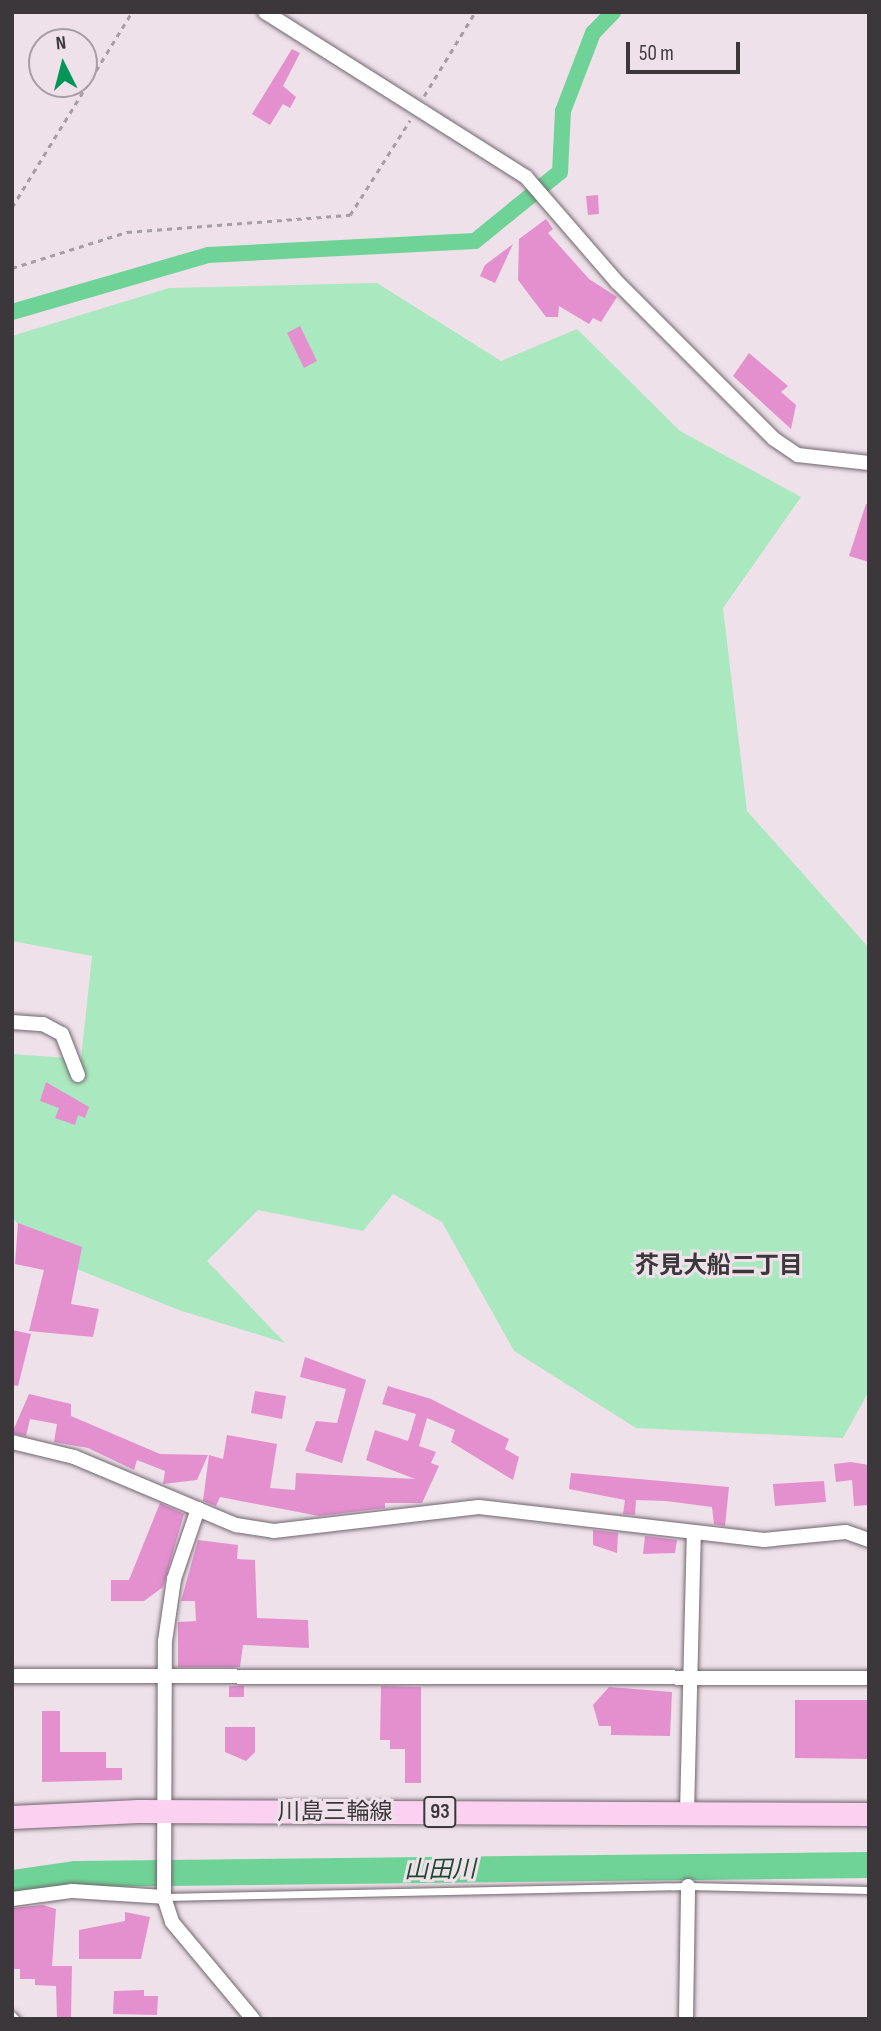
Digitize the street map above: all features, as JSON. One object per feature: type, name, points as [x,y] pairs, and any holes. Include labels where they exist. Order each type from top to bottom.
[{"type":"main road","name":"川島三輪線","points":[[12,1817],[160,1814],[869,1814]]},
{"type":"street","points":[[265,12],[526,177],[617,282],[774,439],[798,455],[869,463]]},
{"type":"street","points":[[12,1022],[62,1034],[78,1075]]},
{"type":"street","points":[[12,1441],[74,1457],[198,1509],[274,1531],[479,1507],[764,1540],[846,1532],[869,1540]]},
{"type":"street","points":[[198,1509],[174,1579],[164,1676],[160,1814],[163,1893],[172,1922],[253,2019]]},
{"type":"street","points":[[687,1813],[694,1532]]},
{"type":"street","points":[[12,1676],[869,1678]]},
{"type":"street","points":[[686,2019],[688,1886]]},
{"type":"street","points":[[12,1899],[72,1891],[163,1893]]},
{"type":"lane","points":[[163,1893],[688,1886],[869,1890]]},
{"type":"lane","points":[[12,2015],[16,2019]]},
{"type":"path","points":[[12,207],[132,12]]},
{"type":"path","points":[[12,268],[127,232],[350,215],[475,12]]},
{"type":"green space","points":[[377,283],[501,361],[577,329],[680,431],[801,497],[723,608],[747,811],[869,948],[869,1391],[843,1438],[636,1428],[514,1351],[442,1222],[393,1194],[363,1231],[258,1210],[207,1261],[285,1343],[179,1310],[47,1257],[12,1217],[12,1054],[81,1059],[92,956],[12,941],[12,336],[169,288]]},
{"type":"building","points":[[292,49],[300,53],[283,86],[296,97],[290,108],[283,104],[270,125],[252,114]]},
{"type":"building","points":[[598,195],[599,214],[588,215],[586,196]]},
{"type":"building","points":[[546,219],[553,229],[548,233],[589,279],[617,297],[601,322],[593,318],[589,324],[559,306],[558,317],[546,317],[518,280],[519,239]]},
{"type":"building","points":[[513,244],[495,283],[480,276],[485,265]]},
{"type":"building","points":[[300,326],[317,361],[304,368],[287,333]]},
{"type":"building","points":[[749,353],[788,386],[781,392],[796,405],[791,429],[733,376]]},
{"type":"building","points":[[866,504],[869,504],[869,562],[849,556]]},
{"type":"building","points":[[46,1082],[89,1107],[85,1118],[78,1115],[75,1125],[55,1118],[59,1108],[40,1101]]},
{"type":"building","points":[[18,1223],[82,1247],[71,1304],[99,1309],[93,1337],[29,1331],[44,1270],[15,1264]]},
{"type":"building","points":[[12,1330],[31,1334],[18,1386],[12,1385]]},
{"type":"building","points":[[305,1357],[366,1380],[342,1463],[305,1451],[316,1421],[337,1423],[346,1389],[300,1377]]},
{"type":"building","points":[[388,1386],[431,1399],[509,1439],[505,1449],[519,1457],[513,1480],[451,1442],[455,1430],[427,1418],[419,1446],[436,1452],[431,1463],[439,1466],[422,1503],[385,1503],[385,1508],[319,1516],[220,1497],[216,1506],[203,1501],[209,1455],[223,1459],[227,1435],[277,1444],[270,1488],[295,1490],[296,1473],[415,1479],[366,1460],[375,1430],[408,1441],[416,1414],[382,1404]]},
{"type":"building","points":[[255,1391],[286,1396],[282,1419],[251,1413]]},
{"type":"building","points":[[29,1394],[71,1404],[71,1416],[160,1454],[208,1455],[197,1480],[163,1484],[165,1471],[137,1460],[134,1470],[88,1448],[54,1442],[57,1424],[30,1419],[26,1436],[12,1433]]},
{"type":"building","points":[[851,1462],[869,1465],[869,1505],[854,1506],[852,1480],[836,1482],[834,1464]]},
{"type":"building","points":[[571,1473],[729,1487],[725,1526],[714,1524],[712,1507],[666,1501],[636,1500],[635,1515],[623,1514],[625,1500],[569,1489]]},
{"type":"building","points":[[824,1481],[826,1502],[775,1506],[773,1484]]},
{"type":"building","points":[[160,1503],[184,1514],[163,1587],[144,1601],[111,1601],[111,1580],[129,1580]]},
{"type":"building","points":[[593,1530],[618,1533],[617,1553],[593,1545]]},
{"type":"building","points":[[645,1536],[677,1540],[675,1553],[643,1554]]},
{"type":"building","points":[[198,1540],[238,1545],[237,1559],[255,1560],[257,1618],[308,1620],[309,1648],[243,1645],[240,1667],[178,1667],[178,1622],[196,1621],[195,1601],[181,1601]]},
{"type":"building","points":[[229,1686],[244,1686],[244,1697],[229,1697]]},
{"type":"building","points":[[381,1686],[421,1687],[421,1783],[405,1783],[405,1749],[390,1749],[390,1740],[380,1740]]},
{"type":"building","points":[[609,1687],[672,1692],[670,1736],[611,1735],[611,1726],[599,1726],[593,1705]]},
{"type":"building","points":[[795,1700],[869,1700],[869,1759],[795,1758]]},
{"type":"building","points":[[42,1711],[60,1711],[60,1752],[106,1752],[106,1768],[122,1768],[122,1780],[42,1782]]},
{"type":"building","points":[[225,1727],[255,1727],[255,1752],[246,1761],[225,1752]]},
{"type":"building","points":[[43,1905],[56,1909],[52,1966],[72,1966],[71,2019],[57,2019],[56,1986],[35,1985],[35,1979],[20,1979],[20,1969],[12,1969],[12,1908]]},
{"type":"building","points":[[125,1912],[150,1917],[141,1959],[79,1959],[79,1930],[125,1921]]},
{"type":"building","points":[[144,1990],[144,1996],[158,1996],[157,2015],[113,2014],[114,1991]]},
{"type":"waterway","points":[[12,312],[208,255],[475,241],[560,172],[563,111],[593,33],[613,12]]},
{"type":"waterway","name":"山田川","points":[[12,1883],[76,1874],[869,1865]]},
{"type":"district","name":"芥見大船二丁目","points":[[719,1266]]}]
